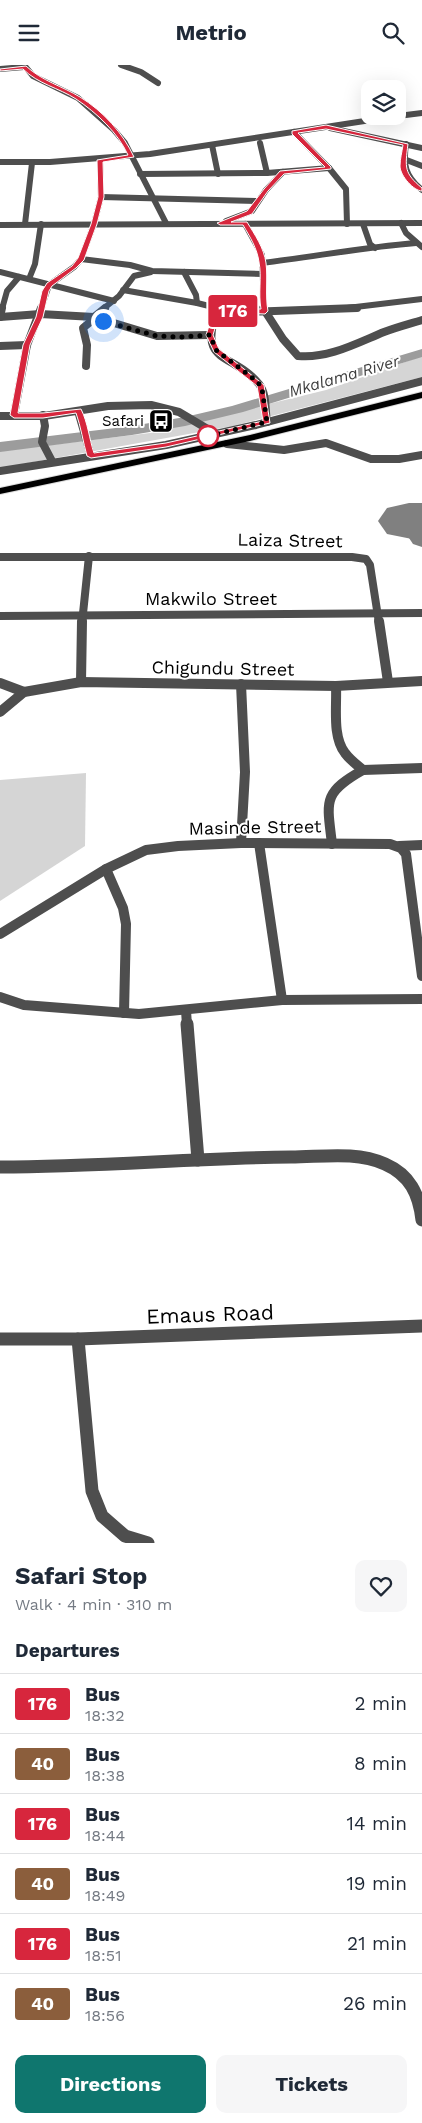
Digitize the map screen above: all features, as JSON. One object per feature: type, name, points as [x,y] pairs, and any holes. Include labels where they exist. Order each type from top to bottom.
[{"type":"highway","points":[[0,491],[226,444],[422,395]]},
{"type":"street","points":[[121,65],[141,72],[158,83]]},
{"type":"street","points":[[0,69],[24,66],[33,76],[78,98],[99,114],[125,143],[166,223]]},
{"type":"street","points":[[406,115],[422,113]]},
{"type":"street","points":[[0,162],[32,163],[131,157],[361,122]]},
{"type":"street","points":[[326,127],[421,147]]},
{"type":"street","points":[[294,132],[329,168],[346,189],[347,224]]},
{"type":"street","points":[[260,143],[267,173]]},
{"type":"street","points":[[406,144],[404,173],[421,188]]},
{"type":"street","points":[[212,145],[218,174]]},
{"type":"street","points":[[404,159],[422,166]]},
{"type":"street","points":[[14,415],[27,345],[40,314],[49,285],[74,267],[81,259],[94,224],[101,197],[100,160]]},
{"type":"street","points":[[25,224],[32,163]]},
{"type":"street","points":[[140,174],[267,173],[329,168]]},
{"type":"street","points":[[220,223],[249,213],[282,172]]},
{"type":"street","points":[[101,197],[257,201]]},
{"type":"street","points":[[401,223],[406,233],[419,245]]},
{"type":"street","points":[[0,225],[422,223]]},
{"type":"street","points":[[29,279],[35,263],[41,224]]},
{"type":"street","points":[[245,224],[258,246],[262,263],[262,294],[265,311],[282,339],[293,352],[302,357],[336,351],[422,320]]},
{"type":"street","points":[[363,224],[370,243],[375,248]]},
{"type":"street","points":[[262,263],[375,248],[419,245]]},
{"type":"street","points":[[81,259],[130,265],[152,271],[262,274]]},
{"type":"street","points":[[0,271],[114,301]]},
{"type":"street","points":[[86,366],[88,345],[83,328],[114,301],[134,276],[152,271]]},
{"type":"street","points":[[184,272],[196,295],[197,303]]},
{"type":"street","points":[[19,277],[7,291],[0,317],[40,314],[94,318],[157,336],[210,335]]},
{"type":"street","points":[[123,290],[197,303],[218,309],[265,311],[351,309],[422,299]]},
{"type":"street","points":[[218,309],[210,335],[216,350],[260,385],[267,422]]},
{"type":"street","points":[[0,345],[27,345]]},
{"type":"street","points":[[0,471],[52,461],[154,447],[216,434],[422,381]]},
{"type":"street","points":[[0,416],[43,415],[146,403],[167,407],[194,419],[216,434]]},
{"type":"street","points":[[78,411],[84,424],[85,437],[91,456]]},
{"type":"street","points":[[43,415],[45,426],[42,442],[52,461]]},
{"type":"street","points":[[226,444],[284,450],[326,443],[371,459],[422,460]]},
{"type":"street","points":[[399,459],[422,455]]},
{"type":"street","points":[[81,682],[82,615],[89,556]]},
{"type":"street","name":"Laiza Street","points":[[0,557],[359,557],[366,559],[370,565],[388,681]]},
{"type":"street","name":"Makwilo Street","points":[[0,616],[422,613]]},
{"type":"street","name":"Chigundu Street","points":[[24,692],[81,682],[336,686],[388,681],[422,681]]},
{"type":"street","points":[[0,683],[24,692],[0,712]]},
{"type":"street","points":[[241,684],[245,773],[241,843]]},
{"type":"street","points":[[336,686],[340,740],[343,751],[364,770]]},
{"type":"street","points":[[332,844],[328,803],[330,794],[337,786],[364,770],[422,768]]},
{"type":"street","name":"Masinde Street","points":[[0,934],[106,869],[134,855],[161,847],[241,843],[422,845]]},
{"type":"street","points":[[259,843],[282,1000]]},
{"type":"street","points":[[399,846],[404,849],[406,854],[422,976]]},
{"type":"street","points":[[106,869],[123,908],[126,924],[124,1013]]},
{"type":"street","points":[[0,997],[24,1005],[124,1013],[186,1010],[282,1000],[422,999]]},
{"type":"street","points":[[186,1010],[198,1160]]},
{"type":"street","points":[[0,1167],[274,1157],[363,1157],[384,1163],[404,1176],[415,1188],[420,1201],[422,1220]]},
{"type":"street","name":"Emaus Road","points":[[0,1339],[78,1339],[422,1326]]},
{"type":"street","points":[[78,1339],[92,1491],[102,1516],[125,1537],[148,1543]]},
{"type":"shaded area","points":[[422,356],[422,377],[233,426],[0,468],[0,451],[150,433],[326,390]]},
{"type":"shaded area","points":[[86,773],[85,846],[0,901],[0,780]]},
{"type":"waterway","name":"Mkalama River","points":[[0,447],[132,431],[185,422],[238,409],[422,353]]},
{"type":"taxiway","points":[[413,521],[415,529],[422,539]]},
{"type":"runway","points":[[409,521],[422,522]]},
{"type":"bus line","name":"176","points":[[0,69],[24,67],[33,76],[78,98],[99,114],[114,130],[125,143],[131,157],[100,160],[102,178],[101,197],[94,224],[81,259],[74,267],[49,285],[46,291],[39,317],[27,345],[14,415],[43,415],[78,411],[84,424],[85,437],[91,456],[166,445],[267,422],[260,385],[216,350],[210,335],[218,309],[244,312],[265,311],[262,294],[262,255],[258,246],[245,224],[220,223],[252,211],[257,201],[282,172],[329,168],[294,132],[326,127],[406,144],[404,173],[422,190]]},
{"type":"place","name":"Safari","points":[[161,421]]},
{"type":"route","points":[[103,321],[157,336],[210,335],[213,346],[222,356],[258,382],[262,389],[267,422],[208,436]]}]
